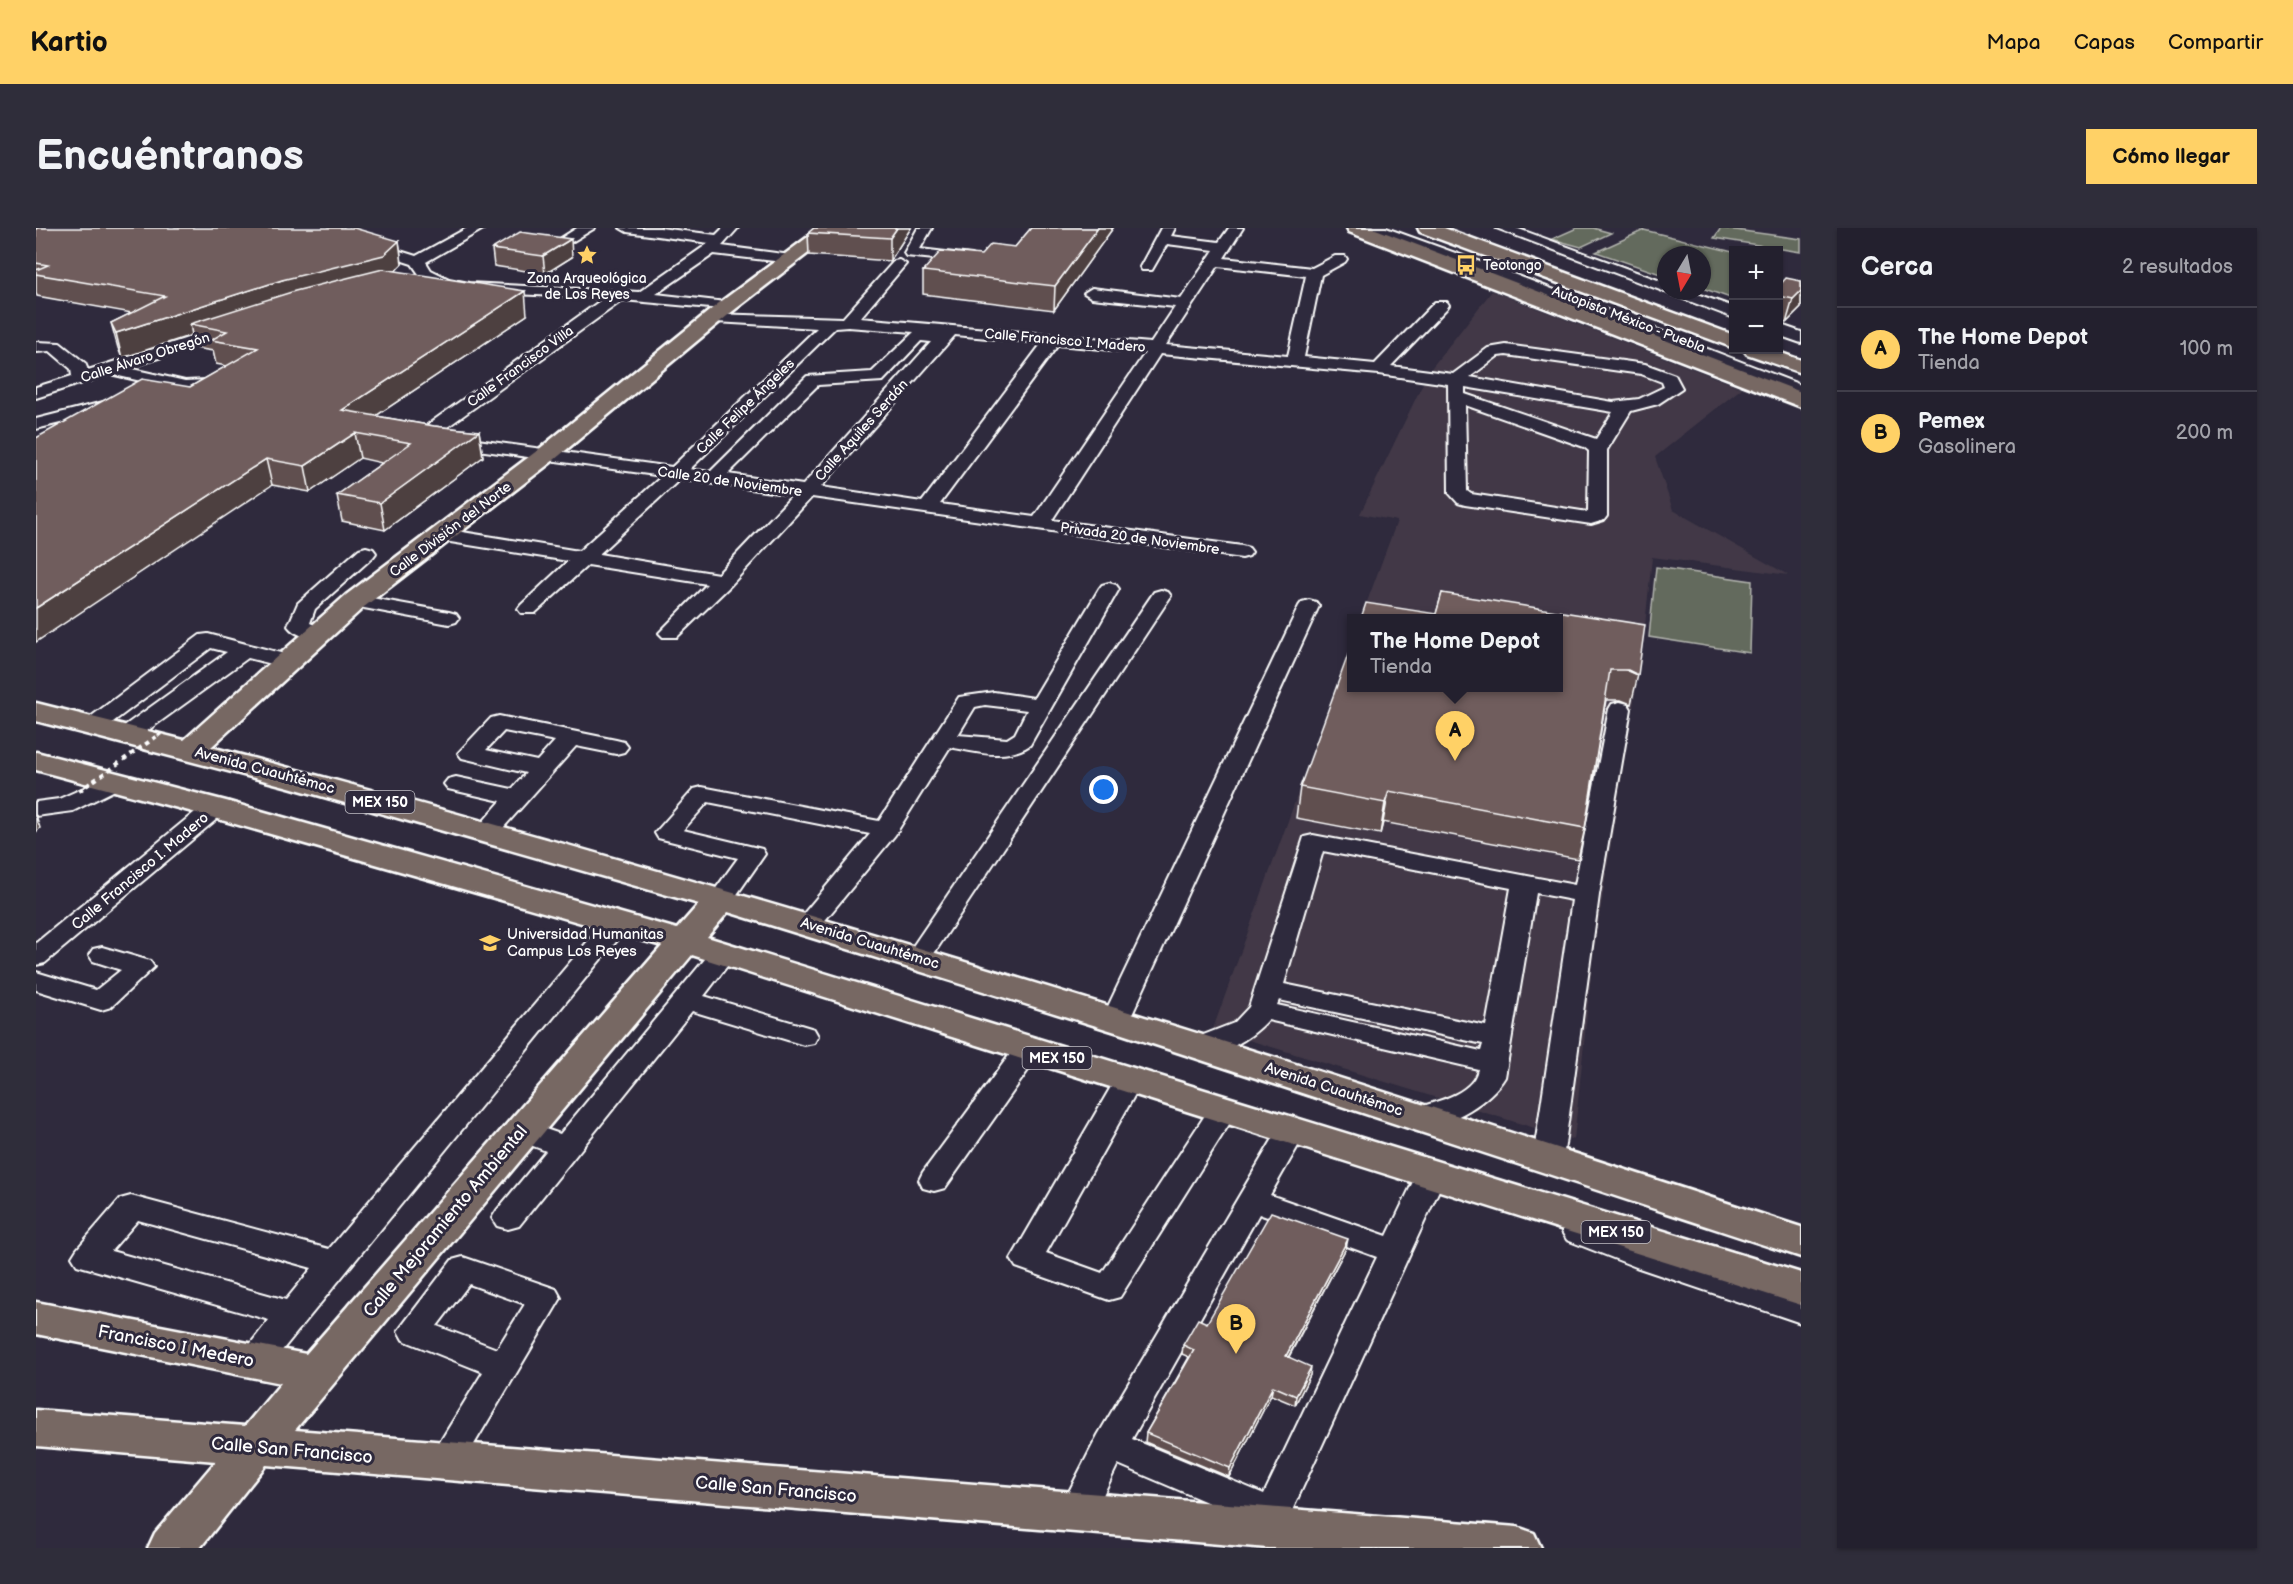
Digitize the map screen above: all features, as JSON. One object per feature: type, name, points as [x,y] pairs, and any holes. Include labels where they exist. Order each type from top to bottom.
[{"type":"main road","name":"Calle División del Norte","points":[[191,750],[355,601],[444,535],[721,312],[832,228]]},
{"type":"main road","points":[[1356,228],[1801,399]]},
{"type":"main road","name":"Autopista México - Puebla","points":[[1390,228],[1801,385]]},
{"type":"main road","name":"Autopista México - Puebla","points":[[1427,228],[1729,340]]},
{"type":"main road","points":[[1472,228],[1729,323]]},
{"type":"main road","points":[[1544,255],[1729,333]]},
{"type":"main road","points":[[1783,343],[1801,350]]},
{"type":"main road","points":[[1765,354],[1801,367]]},
{"type":"main road","points":[[1773,354],[1801,367]]},
{"type":"main road","name":"Avenida Cuauhtémoc","points":[[36,712],[191,750],[722,898],[1203,1046],[1801,1242]]},
{"type":"main road","name":"MEX 150","points":[[36,761],[215,808],[724,953],[1291,1132],[1801,1289]]},
{"type":"main road","name":"Calle Mejoramiento Ambiental","points":[[172,1548],[315,1373],[722,898]]},
{"type":"main road","name":"Francisco I Medero","points":[[36,1318],[315,1373]]},
{"type":"main road","name":"Calle San Francisco","points":[[36,1428],[254,1448],[1076,1513],[1269,1520],[1326,1540],[1516,1548]]},
{"type":"street","points":[[417,261],[478,228]]},
{"type":"street","points":[[565,240],[588,228]]},
{"type":"street","points":[[627,228],[791,260]]},
{"type":"street","points":[[640,298],[715,244],[731,228]]},
{"type":"street","points":[[926,228],[911,253],[973,259]]},
{"type":"street","points":[[1039,524],[1236,228]]},
{"type":"street","points":[[1362,228],[1801,399]]},
{"type":"street","points":[[1372,228],[1503,275],[1801,391]]},
{"type":"street","points":[[1509,229],[1657,285]]},
{"type":"street","points":[[1148,267],[1164,234],[1224,247]]},
{"type":"street","points":[[358,236],[417,261]]},
{"type":"street","points":[[1215,261],[1314,273],[1340,259]]},
{"type":"street","points":[[417,261],[418,267],[428,275]]},
{"type":"street","name":"Calle Felipe Ángeles","points":[[528,609],[839,323],[899,264]]},
{"type":"street","points":[[1294,362],[1304,332],[1305,310],[1314,273]]},
{"type":"street","points":[[405,280],[428,275]]},
{"type":"street","name":"Calle Francisco I. Madero","points":[[428,275],[450,283],[483,290],[619,296],[721,312],[947,334],[1054,339],[1379,369],[1413,374],[1457,388]]},
{"type":"street","points":[[1092,292],[1187,304]]},
{"type":"street","name":"Calle Francisco Villa","points":[[422,437],[619,296]]},
{"type":"street","points":[[1699,300],[1729,311]]},
{"type":"street","points":[[1379,369],[1441,305]]},
{"type":"street","name":"Calle Álvaro Obregón","points":[[36,393],[239,327]]},
{"type":"street","points":[[1783,331],[1801,338]]},
{"type":"street","points":[[714,478],[813,380],[877,377],[917,336],[947,334]]},
{"type":"street","name":"Calle Aquiles Serdán","points":[[670,633],[724,581],[947,334]]},
{"type":"street","points":[[927,508],[1054,339]]},
{"type":"street","points":[[36,346],[54,346],[78,367],[81,378]]},
{"type":"street","points":[[1457,388],[1635,407],[1659,398],[1673,388],[1669,379],[1645,369],[1506,350],[1494,351],[1457,388],[1458,493],[1465,499],[1591,518],[1597,516],[1598,450],[1625,407]]},
{"type":"street","points":[[109,369],[185,387]]},
{"type":"street","points":[[151,395],[185,387],[230,384]]},
{"type":"street","points":[[1457,388],[1590,443],[1598,450]]},
{"type":"street","points":[[36,424],[128,401]]},
{"type":"street","name":"Calle 20 de Noviembre","points":[[422,437],[1039,524]]},
{"type":"street","name":"Privada 20 de Noviembre","points":[[1039,524],[1242,552]]},
{"type":"street","points":[[444,535],[724,581]]},
{"type":"street","points":[[319,634],[299,626],[305,607],[366,553]]},
{"type":"street","points":[[943,739],[996,747],[1016,745],[1022,740],[1109,589]]},
{"type":"street","points":[[918,958],[1161,596]]},
{"type":"street","points":[[355,601],[449,618]]},
{"type":"street","points":[[1116,1019],[1309,606]]},
{"type":"street","points":[[93,726],[208,640],[288,662]]},
{"type":"street","points":[[128,734],[244,650]]},
{"type":"street","points":[[808,924],[886,830],[967,702],[978,698],[1040,706]]},
{"type":"street","points":[[1548,1159],[1586,895],[1620,709]]},
{"type":"street","points":[[542,769],[470,753],[499,723],[616,747]]},
{"type":"street","points":[[486,832],[571,737]]},
{"type":"street","points":[[36,809],[64,806],[113,782]]},
{"type":"street","points":[[456,784],[517,797]]},
{"type":"street","points":[[722,898],[753,854],[667,833],[702,794],[886,830]]},
{"type":"street","name":"Calle Francisco I. Madero","points":[[36,957],[215,808]]},
{"type":"street","points":[[1203,1046],[1244,1029],[1264,999],[1313,842],[1586,895]]},
{"type":"street","points":[[1419,1117],[1463,1104],[1481,1092],[1491,1077],[1525,883]]},
{"type":"street","points":[[254,1361],[333,1262],[597,947],[619,924]]},
{"type":"street","points":[[508,1218],[724,953]]},
{"type":"street","points":[[36,981],[101,1001],[141,967],[102,955]]},
{"type":"street","points":[[1264,999],[1496,1051]]},
{"type":"street","points":[[686,1000],[804,1036]]},
{"type":"street","points":[[934,1180],[1029,1048]]},
{"type":"street","points":[[1129,1080],[1027,1259],[1109,1287],[1223,1110]]},
{"type":"street","points":[[522,1131],[566,1147]]},
{"type":"street","points":[[1076,1513],[1110,1445],[1291,1132]]},
{"type":"street","points":[[1110,1445],[1269,1520],[1431,1175],[1647,1259],[1801,1310]]},
{"type":"street","points":[[1252,1200],[1395,1251]]},
{"type":"street","points":[[291,1314],[88,1257],[131,1207],[333,1262]]},
{"type":"street","name":"Avenida Cuauhtémoc","points":[[1695,1207],[1801,1232]]},
{"type":"street","points":[[445,1463],[504,1366]]},
{"type":"path","points":[[79,791],[164,732]]},
{"type":"shaded area","points":[[1492,291],[1742,388],[1655,457],[1673,510],[1788,575],[1652,557],[1643,645],[1593,956],[1574,1140],[1213,1029],[1347,657],[1347,692],[1563,692],[1563,614],[1362,614],[1397,521],[1360,514],[1429,371]]},
{"type":"green space","points":[[1577,228],[1593,228],[1611,233],[1581,247],[1552,239]]},
{"type":"green space","points":[[1721,228],[1801,239],[1801,252],[1783,249],[1783,246],[1764,246],[1714,238]]},
{"type":"green space","points":[[1644,230],[1709,246],[1657,246],[1657,273],[1596,252]]},
{"type":"green space","points":[[1711,247],[1729,251],[1729,298],[1711,291]]},
{"type":"green space","points":[[1656,567],[1752,581],[1750,653],[1649,637]]},
{"type":"building","points":[[36,228],[354,228],[399,241],[384,255],[282,280],[116,333],[111,323],[165,296],[36,274],[36,270],[48,265],[36,263]]},
{"type":"building","points":[[814,228],[897,228],[890,238],[808,233]]},
{"type":"building","points":[[1031,228],[1098,228],[1055,286],[923,271],[941,251],[981,255],[991,244],[1015,247]]},
{"type":"building","points":[[520,232],[571,239],[543,256],[492,249]]},
{"type":"building","points":[[383,269],[525,291],[342,410],[434,426],[479,431],[380,503],[337,495],[411,443],[355,433],[305,466],[266,459],[36,608],[36,438],[142,379],[190,387],[258,348],[211,340],[227,331],[190,324],[295,291]]},
{"type":"building","points":[[1786,278],[1801,281],[1801,291],[1793,299],[1783,297],[1783,281]]},
{"type":"building","points":[[1442,593],[1645,625],[1638,675],[1628,670],[1610,670],[1585,828],[1389,791],[1385,803],[1300,787],[1347,658],[1347,692],[1563,692],[1563,614],[1436,614]]},
{"type":"building","points":[[1366,603],[1436,614],[1362,614]]},
{"type":"building","points":[[1271,1212],[1348,1239],[1286,1356],[1311,1367],[1296,1396],[1273,1386],[1230,1468],[1146,1433],[1194,1350],[1183,1345],[1198,1319],[1207,1323]]},
{"type":"place","name":"Zona Arqueológica de Los Reyes","points":[[587,255]]},
{"type":"place","name":"Teotongo","points":[[1466,265]]},
{"type":"place","name":"The Home Depot","points":[[1455,761]]},
{"type":"place","name":"Universidad Humanitas Campus Los Reyes","points":[[490,943]]},
{"type":"place","name":"Pemex","points":[[1236,1354]]}]
